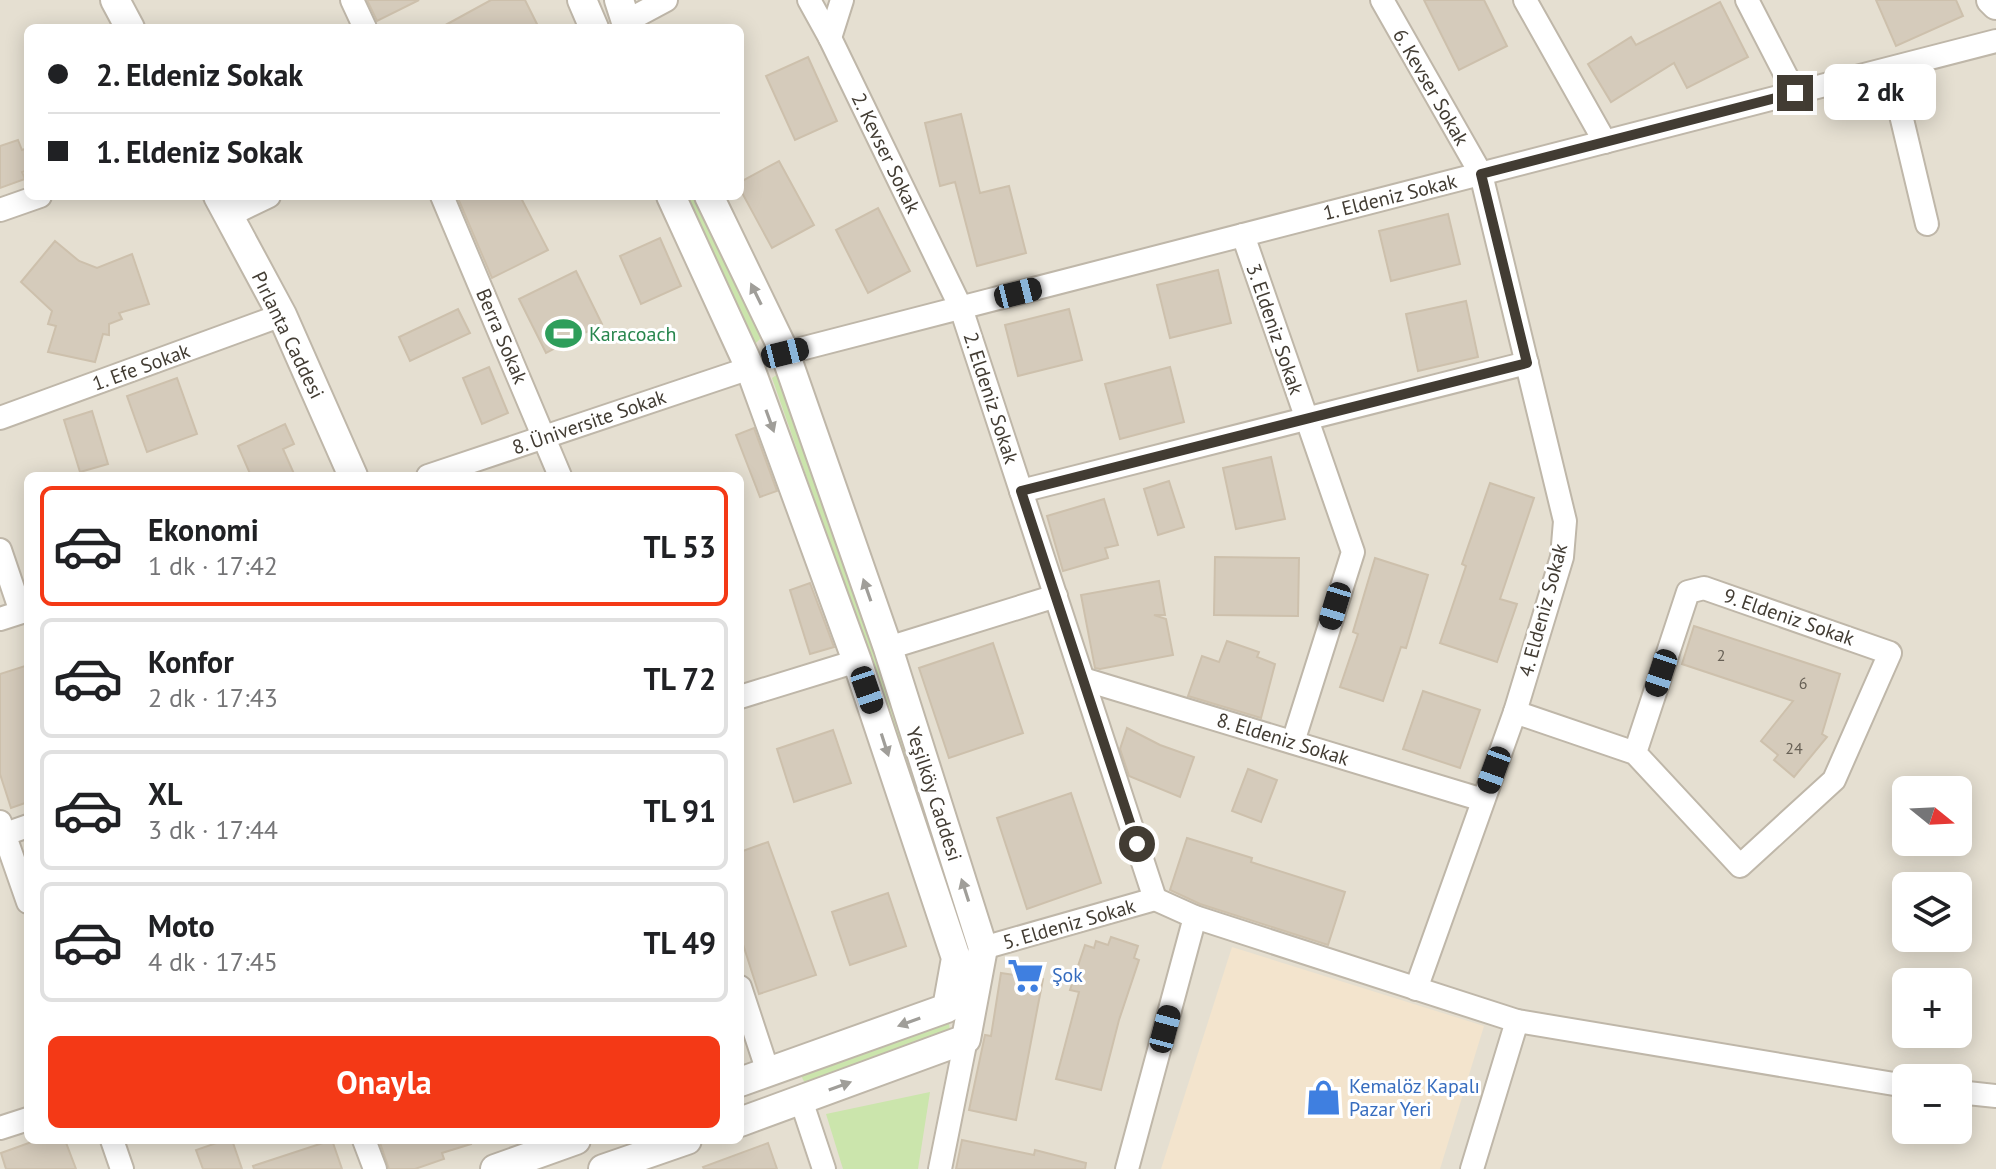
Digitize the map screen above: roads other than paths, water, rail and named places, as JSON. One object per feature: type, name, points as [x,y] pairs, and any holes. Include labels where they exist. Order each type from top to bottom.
[{"type":"street","points":[[115,0],[128,24]]},
{"type":"street","points":[[352,0],[363,24]]},
{"type":"street","points":[[582,0],[592,24]]},
{"type":"street","points":[[624,17],[666,0]]},
{"type":"street","name":"2. Kevser Sokak","points":[[809,0],[961,308]]},
{"type":"street","points":[[830,38],[842,0]]},
{"type":"street","name":"6. Kevser Sokak","points":[[1382,0],[1481,174]]},
{"type":"street","points":[[1525,0],[1605,142]]},
{"type":"street","points":[[1747,0],[1795,93]]},
{"type":"street","points":[[1991,0],[1996,5]]},
{"type":"street","name":"1. Eldeniz Sokak","points":[[785,353],[1996,41]]},
{"type":"street","points":[[1890,69],[1927,224]]},
{"type":"street","name":"4. Eldeniz Sokak","points":[[1416,989],[1515,712],[1562,557],[1565,521],[1481,174]]},
{"type":"street","points":[[0,210],[29,200]]},
{"type":"street","points":[[223,206],[251,200]]},
{"type":"street","name":"Berra Sokak","points":[[444,200],[559,472]]},
{"type":"street","name":"Yeşilköy Caddesi","points":[[673,200],[750,368],[857,661],[956,958],[947,1008]]},
{"type":"street","name":"Yeşilköy Caddesi","points":[[711,200],[785,353],[888,648],[983,948],[966,1039]]},
{"type":"street","name":"Pırlanta Caddesi","points":[[223,206],[282,315],[351,472]]},
{"type":"street","name":"3. Eldeniz Sokak","points":[[1243,235],[1353,552],[1293,742]]},
{"type":"street","name":"2. Eldeniz Sokak","points":[[961,308],[1155,899]]},
{"type":"street","name":"1. Efe Sokak","points":[[0,418],[282,315]]},
{"type":"street","points":[[750,368],[785,353]]},
{"type":"street","points":[[1021,491],[1527,363]]},
{"type":"street","name":"8. Üniversite Sokak","points":[[440,472],[750,368]]},
{"type":"street","points":[[0,550],[16,614]]},
{"type":"street","name":"9. Eldeniz Sokak","points":[[1704,588],[1890,653],[1834,780],[1740,866],[1635,753],[1688,592],[1704,588]]},
{"type":"street","points":[[888,648],[1056,596]]},
{"type":"street","points":[[744,696],[857,661]]},
{"type":"street","name":"8. Eldeniz Sokak","points":[[1083,679],[1483,800]]},
{"type":"street","points":[[1515,712],[1635,753]]},
{"type":"street","points":[[24,827],[1,831],[24,891]]},
{"type":"street","points":[[1155,899],[1195,917],[1517,1021],[1892,1084]]},
{"type":"street","name":"5. Eldeniz Sokak","points":[[983,948],[1155,899]]},
{"type":"street","points":[[1127,1169],[1195,917]]},
{"type":"street","points":[[956,958],[983,948]]},
{"type":"street","points":[[744,996],[778,1068],[801,1100],[824,1169]]},
{"type":"street","points":[[744,1081],[947,1008],[966,1039],[940,1169]]},
{"type":"street","points":[[1472,1169],[1517,1021]]},
{"type":"street","points":[[744,1121],[966,1039]]},
{"type":"street","points":[[1972,1093],[1996,1096]]},
{"type":"street","points":[[0,1128],[24,1120]]},
{"type":"street","points":[[113,1144],[122,1169]]},
{"type":"street","points":[[366,1144],[375,1169]]},
{"type":"street","points":[[495,1169],[565,1144]]},
{"type":"street","points":[[594,1144],[603,1169],[675,1144]]},
{"type":"place","name":"Karacoach","points":[[563,334]]},
{"type":"place","name":"Şok","points":[[1026,975]]},
{"type":"place","name":"Kemalöz Kapalı Pazar Yeri","points":[[1323,1098]]}]
